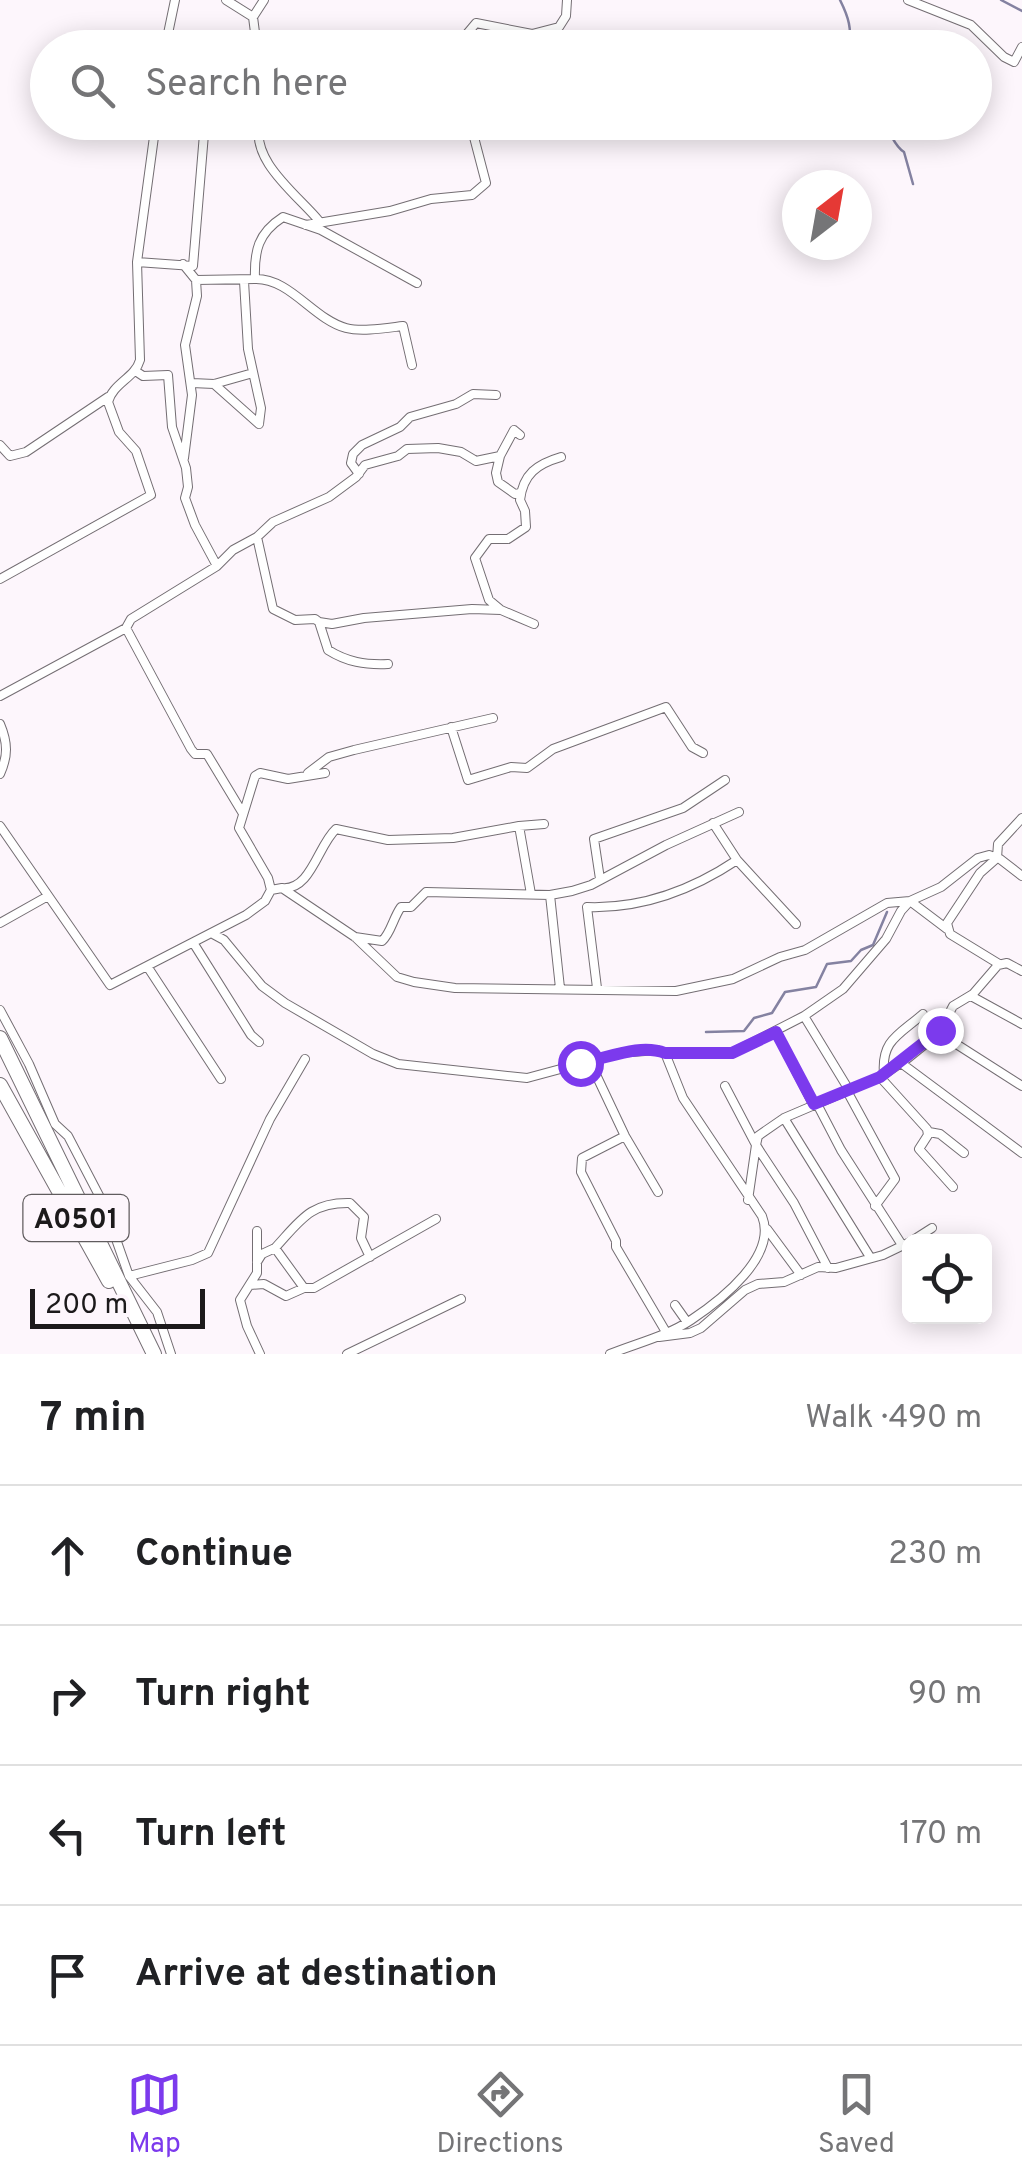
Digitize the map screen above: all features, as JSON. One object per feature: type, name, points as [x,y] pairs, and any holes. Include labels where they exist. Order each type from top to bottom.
[{"type":"highway","name":"A0501","points":[[0,1038],[124,1277],[154,1354]]},
{"type":"highway","name":"A0501","points":[[0,1085],[68,1203],[145,1354]]},
{"type":"street","points":[[169,30],[175,0]]},
{"type":"street","points":[[226,0],[253,16]]},
{"type":"street","points":[[255,30],[253,16],[264,0]]},
{"type":"street","points":[[547,30],[559,27],[566,16],[568,0]]},
{"type":"street","points":[[908,0],[976,30]]},
{"type":"street","points":[[470,30],[476,23],[512,30]]},
{"type":"street","points":[[992,45],[1014,62],[1022,48]]},
{"type":"street","points":[[0,445],[10,456],[26,452],[95,409],[136,372],[140,360],[137,262],[154,140]]},
{"type":"street","points":[[137,262],[193,266],[202,140]]},
{"type":"street","points":[[260,140],[290,195],[319,221]]},
{"type":"street","points":[[306,226],[390,211],[431,199],[472,195],[486,183],[475,140]]},
{"type":"street","points":[[255,279],[257,242],[282,217],[328,234],[417,284]]},
{"type":"street","points":[[183,264],[196,280],[195,309],[186,345],[192,380],[184,462],[189,511],[217,566]]},
{"type":"street","points":[[196,280],[264,279],[346,328],[403,326],[412,365]]},
{"type":"street","points":[[214,384],[259,424],[260,397],[248,349],[244,281]]},
{"type":"street","points":[[136,372],[142,376],[168,375],[182,370],[192,380],[214,384],[253,373]]},
{"type":"street","points":[[168,375],[172,426],[184,462]]},
{"type":"street","points":[[359,474],[351,462],[353,454],[410,417],[456,404],[473,394],[496,395]]},
{"type":"street","points":[[0,579],[152,495],[136,451],[119,432],[108,397]]},
{"type":"street","points":[[520,436],[514,430],[510,434],[496,472],[498,482],[515,494],[520,493]]},
{"type":"street","points":[[0,696],[126,628],[131,619],[217,566],[273,522],[329,496],[366,465],[398,456],[407,448],[452,450],[476,461],[500,456]]},
{"type":"street","points":[[534,624],[501,610],[489,600],[475,558],[490,539],[508,539],[526,527],[520,493],[534,468],[561,457]]},
{"type":"street","points":[[257,536],[273,609],[296,620],[315,619],[332,624],[450,609],[501,610]]},
{"type":"street","points":[[320,622],[328,650],[343,660],[388,664]]},
{"type":"street","points":[[126,628],[191,749],[195,754],[208,754],[242,812]]},
{"type":"street","points":[[451,727],[468,780],[510,767],[527,768],[553,749],[666,707],[692,747],[703,753]]},
{"type":"street","points":[[304,775],[329,757],[493,718]]},
{"type":"street","points":[[0,724],[7,740],[7,762],[0,774]]},
{"type":"street","points":[[0,826],[110,986],[213,934],[265,901],[271,890],[268,878],[242,834],[242,812],[255,776],[260,773],[288,779],[325,774]]},
{"type":"street","points":[[600,879],[594,838],[683,808],[724,780]]},
{"type":"street","points":[[355,937],[382,941],[401,907],[411,907],[426,892],[550,895],[591,885],[739,812]]},
{"type":"street","points":[[947,929],[950,916],[980,873],[996,858],[998,844],[1022,818]]},
{"type":"street","points":[[713,823],[737,860],[796,924]]},
{"type":"street","points":[[271,890],[291,889],[303,881],[326,838],[336,829],[388,840],[452,838],[544,824]]},
{"type":"street","points":[[518,826],[530,894]]},
{"type":"street","points":[[282,888],[355,937],[397,977],[414,982],[455,988],[676,991],[708,986],[806,950],[887,903],[910,901],[941,887],[978,858],[996,858],[1022,876]]},
{"type":"street","points":[[597,988],[588,907],[626,906],[681,892],[737,860]]},
{"type":"street","points":[[550,895],[560,988]]},
{"type":"street","points":[[0,923],[48,896]]},
{"type":"street","points":[[213,934],[224,940],[262,986],[285,1003],[386,1060],[528,1078],[620,1054],[658,1050],[732,1053],[804,1016],[844,988],[886,939],[900,911],[910,901]]},
{"type":"street","points":[[910,901],[999,964],[1022,971]]},
{"type":"street","points":[[194,944],[259,1042]]},
{"type":"street","points":[[748,1200],[760,1133],[815,1103],[882,1076],[901,1063],[939,1033],[953,1006],[971,996],[999,964]]},
{"type":"street","points":[[147,966],[221,1079]]},
{"type":"street","points":[[971,996],[1022,1024]]},
{"type":"street","points":[[0,1010],[55,1124],[68,1136],[104,1205],[124,1277],[158,1312],[171,1354]]},
{"type":"street","points":[[923,1014],[888,1044],[882,1076],[929,1132],[940,1134],[964,1153]]},
{"type":"street","points":[[804,1016],[896,1179],[876,1206]]},
{"type":"street","points":[[776,1032],[876,1206],[902,1237]]},
{"type":"street","points":[[939,1033],[1022,1086]]},
{"type":"street","points":[[665,1053],[684,1098],[767,1229],[802,1275]]},
{"type":"street","points":[[124,1277],[208,1253],[270,1119],[306,1058]]},
{"type":"street","points":[[590,1062],[658,1192]]},
{"type":"street","points":[[901,1063],[1022,1153]]},
{"type":"street","points":[[725,1086],[828,1268]]},
{"type":"street","points":[[784,1118],[870,1257]]},
{"type":"street","points":[[929,1132],[919,1148],[953,1187]]},
{"type":"street","points":[[626,1136],[582,1158],[581,1172],[616,1247],[666,1332]]},
{"type":"street","points":[[257,1262],[313,1208],[332,1202],[350,1203],[364,1217],[362,1238],[370,1257]]},
{"type":"street","points":[[250,1284],[264,1284],[286,1296],[314,1288],[436,1219]]},
{"type":"street","points":[[922,1234],[932,1228]]},
{"type":"street","points":[[610,1354],[687,1322],[736,1282],[761,1253],[767,1229]]},
{"type":"street","points":[[258,1231],[257,1273],[240,1300],[260,1354]]},
{"type":"street","points":[[655,1337],[701,1328],[745,1290],[758,1284],[784,1282],[818,1268],[870,1257],[902,1245]]},
{"type":"street","points":[[275,1248],[304,1288]]},
{"type":"street","points":[[347,1354],[461,1299]]},
{"type":"street","points":[[675,1305],[687,1322]]},
{"type":"waterway","points":[[840,0],[850,30]]},
{"type":"waterway","points":[[1001,0],[1022,11]]},
{"type":"waterway","points":[[894,140],[904,152],[913,184]]},
{"type":"waterway","points":[[706,1032],[744,1031],[754,1018],[772,1013],[785,992],[816,987],[827,964],[851,961],[861,950],[873,945],[887,912]]},
{"type":"route","points":[[580,1063],[658,1050],[732,1053],[776,1032],[814,1104],[880,1077],[940,1030]]}]
